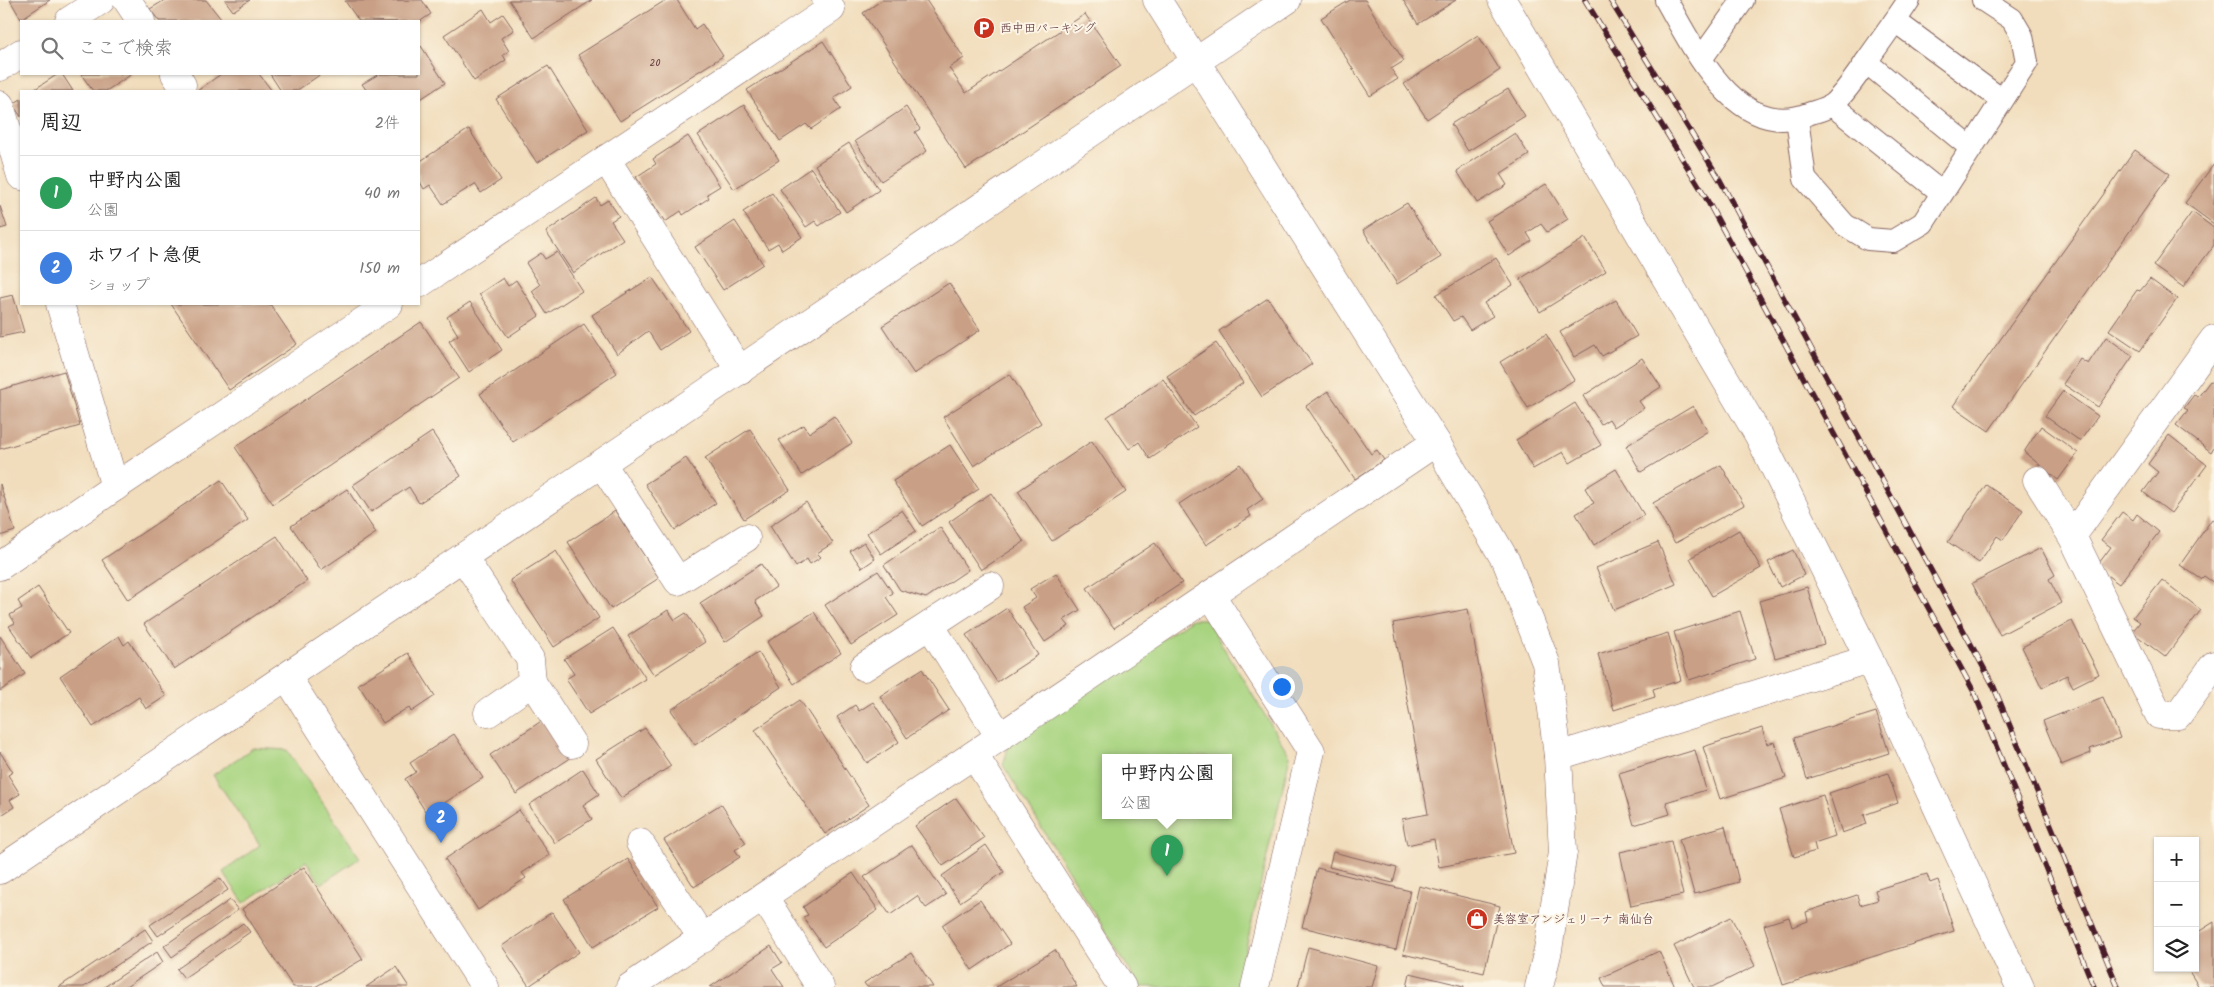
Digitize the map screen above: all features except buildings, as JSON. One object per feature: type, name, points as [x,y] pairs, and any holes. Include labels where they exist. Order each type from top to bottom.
[{"type":"street","points":[[71,20],[101,0]]},
{"type":"street","points":[[127,0],[139,20]]},
{"type":"street","points":[[420,283],[832,9],[826,0]]},
{"type":"street","points":[[1158,0],[1436,442],[1507,563],[1546,664],[1558,756],[1563,852],[1548,950],[1539,987]]},
{"type":"street","points":[[0,870],[1287,0]]},
{"type":"street","points":[[1502,0],[1759,436],[1869,659],[2020,987]]},
{"type":"street","points":[[0,67],[20,54]]},
{"type":"street","points":[[0,105],[20,173]]},
{"type":"street","points":[[606,159],[740,371]]},
{"type":"street","points":[[60,305],[114,487]]},
{"type":"street","points":[[0,566],[114,487],[387,305]]},
{"type":"street","points":[[2072,536],[2214,339]]},
{"type":"street","points":[[630,987],[1436,442]]},
{"type":"street","points":[[602,464],[678,580],[746,538]]},
{"type":"street","points":[[2037,480],[2072,536],[2158,715],[2178,715],[2214,665]]},
{"type":"street","points":[[463,557],[530,659],[532,682],[572,744]]},
{"type":"street","points":[[864,667],[990,586]]},
{"type":"street","points":[[1211,595],[1310,751],[1255,987]]},
{"type":"street","points":[[930,625],[1000,737]]},
{"type":"street","points":[[1558,756],[1869,659]]},
{"type":"street","points":[[287,677],[485,987]]},
{"type":"street","points":[[488,713],[532,682]]},
{"type":"street","points":[[974,755],[1122,987]]},
{"type":"street","points":[[640,843],[703,938]]},
{"type":"street","points":[[764,897],[820,987]]},
{"type":"lane","points":[[1666,0],[1717,82],[1738,103],[1766,117],[1798,118],[1832,105],[1866,62],[1910,0]]},
{"type":"lane","points":[[1701,58],[1743,0]]},
{"type":"lane","points":[[1798,118],[1805,178],[1845,225],[1868,239],[1893,241],[1922,223],[2027,62],[2022,36],[2012,19],[1983,0]]},
{"type":"lane","points":[[1894,21],[2002,100]]},
{"type":"lane","points":[[1866,62],[1971,148]]},
{"type":"lane","points":[[1832,105],[1942,193]]},
{"type":"green space","points":[[1192,619],[1206,619],[1290,756],[1237,987],[1140,987],[1003,765],[1009,745]]},
{"type":"green space","points":[[253,748],[287,750],[360,858],[321,884],[306,861],[244,903],[223,872],[260,845],[213,775]]},
{"type":"railway","points":[[1585,0],[1701,189],[1974,692],[2094,987]]},
{"type":"railway","points":[[1610,0],[1720,180],[1993,685],[2118,987]]},
{"type":"place","name":"西中田パーキング","points":[[984,28]]},
{"type":"place","name":"ホワイト急便","points":[[441,843]]},
{"type":"place","name":"中野内公園","points":[[1167,876]]},
{"type":"place","name":"美容室アンジェリーナ 南仙台","points":[[1477,919]]}]
